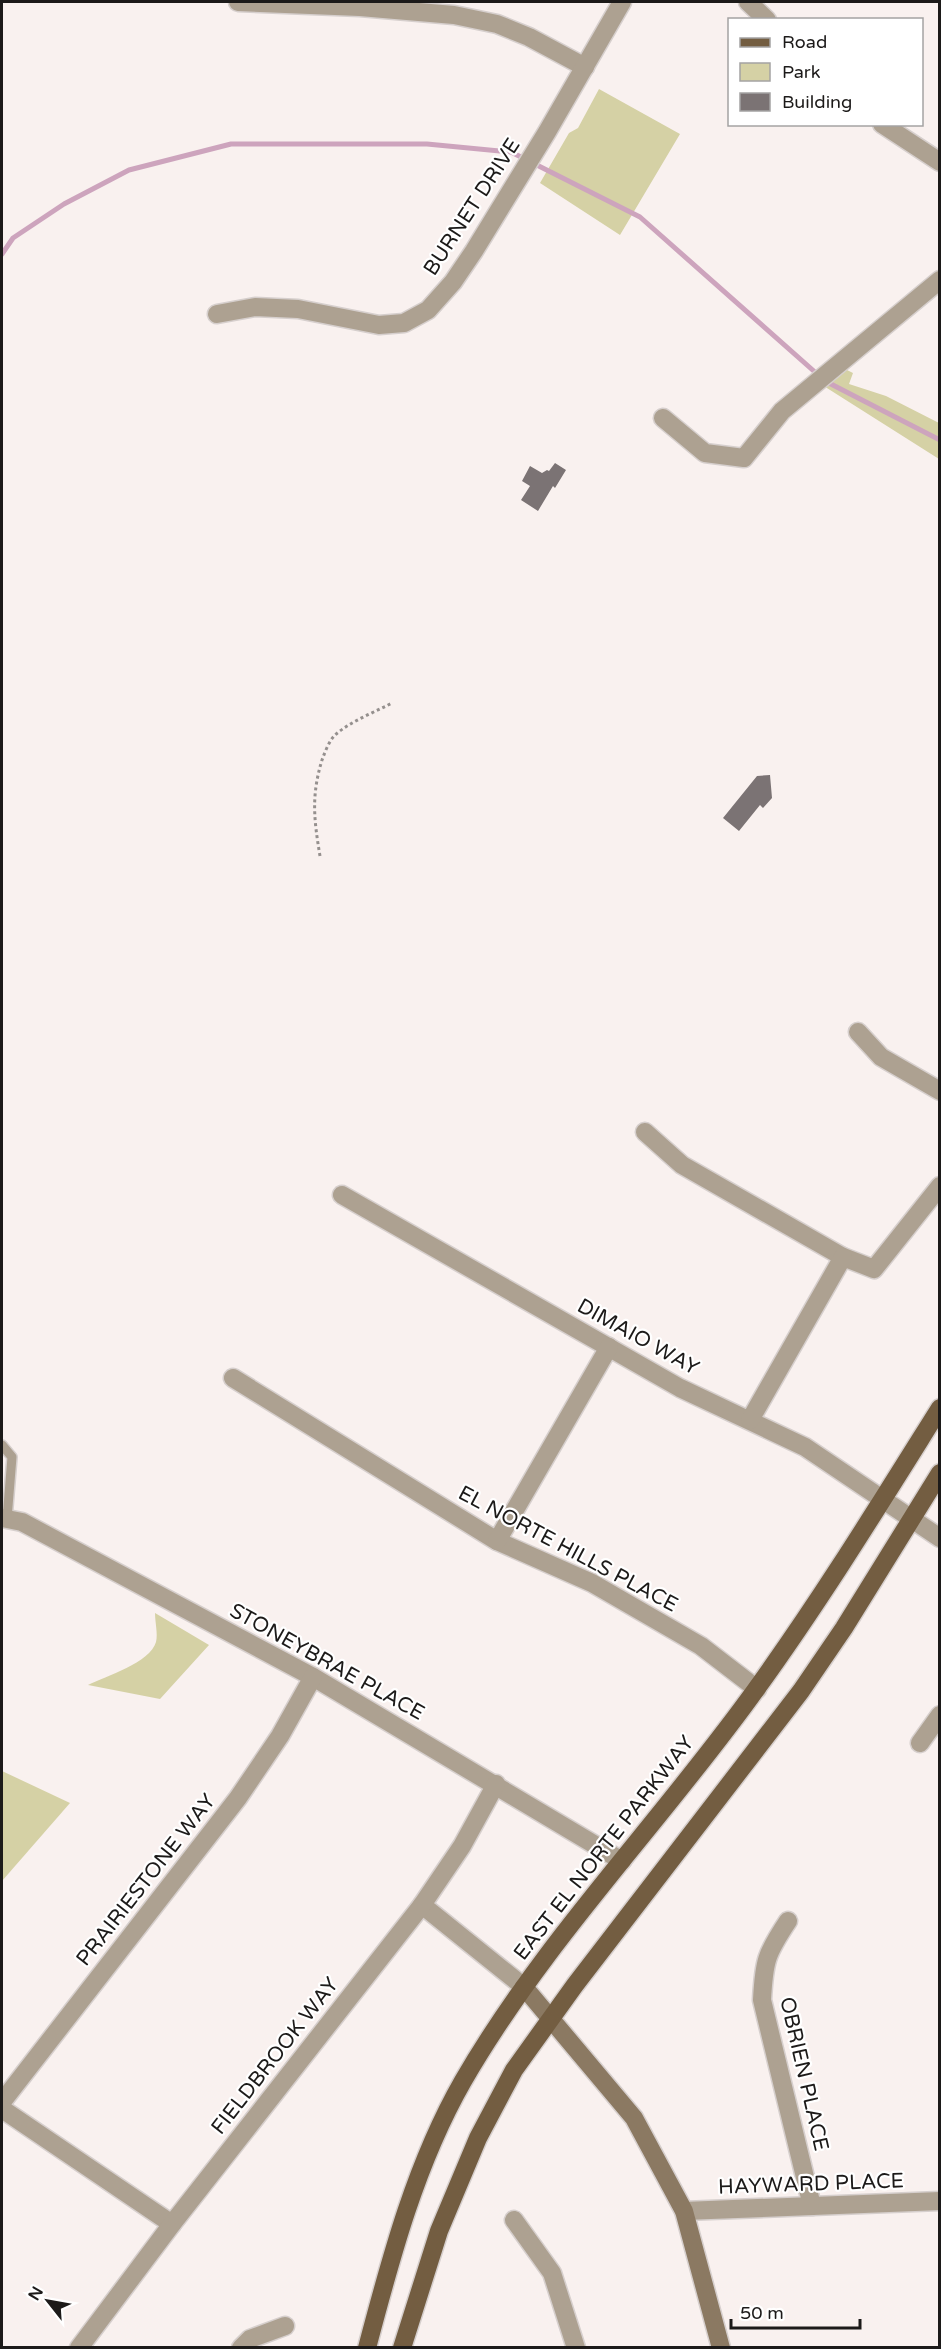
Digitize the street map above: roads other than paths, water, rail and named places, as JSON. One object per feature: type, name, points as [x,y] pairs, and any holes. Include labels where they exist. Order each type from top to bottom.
[{"type":"main road","name":"EAST EL NORTE PARKWAY","points":[[367,2348],[397,2238],[429,2152],[463,2082],[524,1987],[757,1689],[883,1500],[939,1408]]},
{"type":"main road","points":[[402,2348],[439,2231],[478,2138],[514,2070],[551,2018],[801,1691],[844,1628],[939,1473]]},
{"type":"main road","points":[[524,1987],[634,2118],[684,2211],[721,2348]]},
{"type":"street","points":[[238,2],[398,6],[454,15],[497,24],[529,37],[585,67]]},
{"type":"street","name":"BURNET DRIVE","points":[[217,314],[255,307],[298,309],[379,325],[404,323],[428,310],[453,282],[474,251],[547,132],[622,2]]},
{"type":"street","points":[[748,2],[765,18]]},
{"type":"street","points":[[885,126],[939,162]]},
{"type":"street","points":[[663,418],[705,453],[744,458],[782,411],[939,280]]},
{"type":"street","points":[[858,1032],[881,1057],[939,1091]]},
{"type":"street","points":[[645,1132],[682,1165],[843,1257],[874,1269],[939,1186]]},
{"type":"street","name":"DIMAIO WAY","points":[[342,1195],[680,1388],[805,1448],[939,1538]]},
{"type":"street","points":[[750,1420],[843,1257]]},
{"type":"street","points":[[497,1541],[609,1347]]},
{"type":"street","name":"EL NORTE HILLS PLACE","points":[[232,1378],[497,1541],[592,1583],[701,1646],[757,1689]]},
{"type":"street","name":"STONEYBRAE PLACE","points":[[4,1519],[22,1522],[313,1677],[622,1861]]},
{"type":"street","name":"PRAIRIESTONE WAY","points":[[2,2102],[238,1798],[280,1736],[313,1677]]},
{"type":"street","points":[[920,1743],[939,1715]]},
{"type":"street","name":"FIELDBROOK WAY","points":[[79,2348],[172,2224],[422,1905],[462,1845],[496,1784]]},
{"type":"street","points":[[422,1905],[524,1987]]},
{"type":"street","name":"OBRIEN PLACE","points":[[788,1921],[769,1949],[764,1969],[762,2000],[812,2206]]},
{"type":"street","points":[[2,2109],[172,2224]]},
{"type":"street","name":"HAYWARD PLACE","points":[[684,2211],[939,2201]]},
{"type":"street","points":[[514,2220],[552,2273],[576,2348]]},
{"type":"street","points":[[241,2348],[250,2338],[285,2326]]},
{"type":"lane","points":[[2,1445],[12,1457],[4,1519]]},
{"type":"waterway","points":[[2,254],[13,238],[64,204],[129,170],[231,144],[427,144],[511,152],[640,217],[816,373]]},
{"type":"waterway","points":[[825,381],[940,440]]}]
